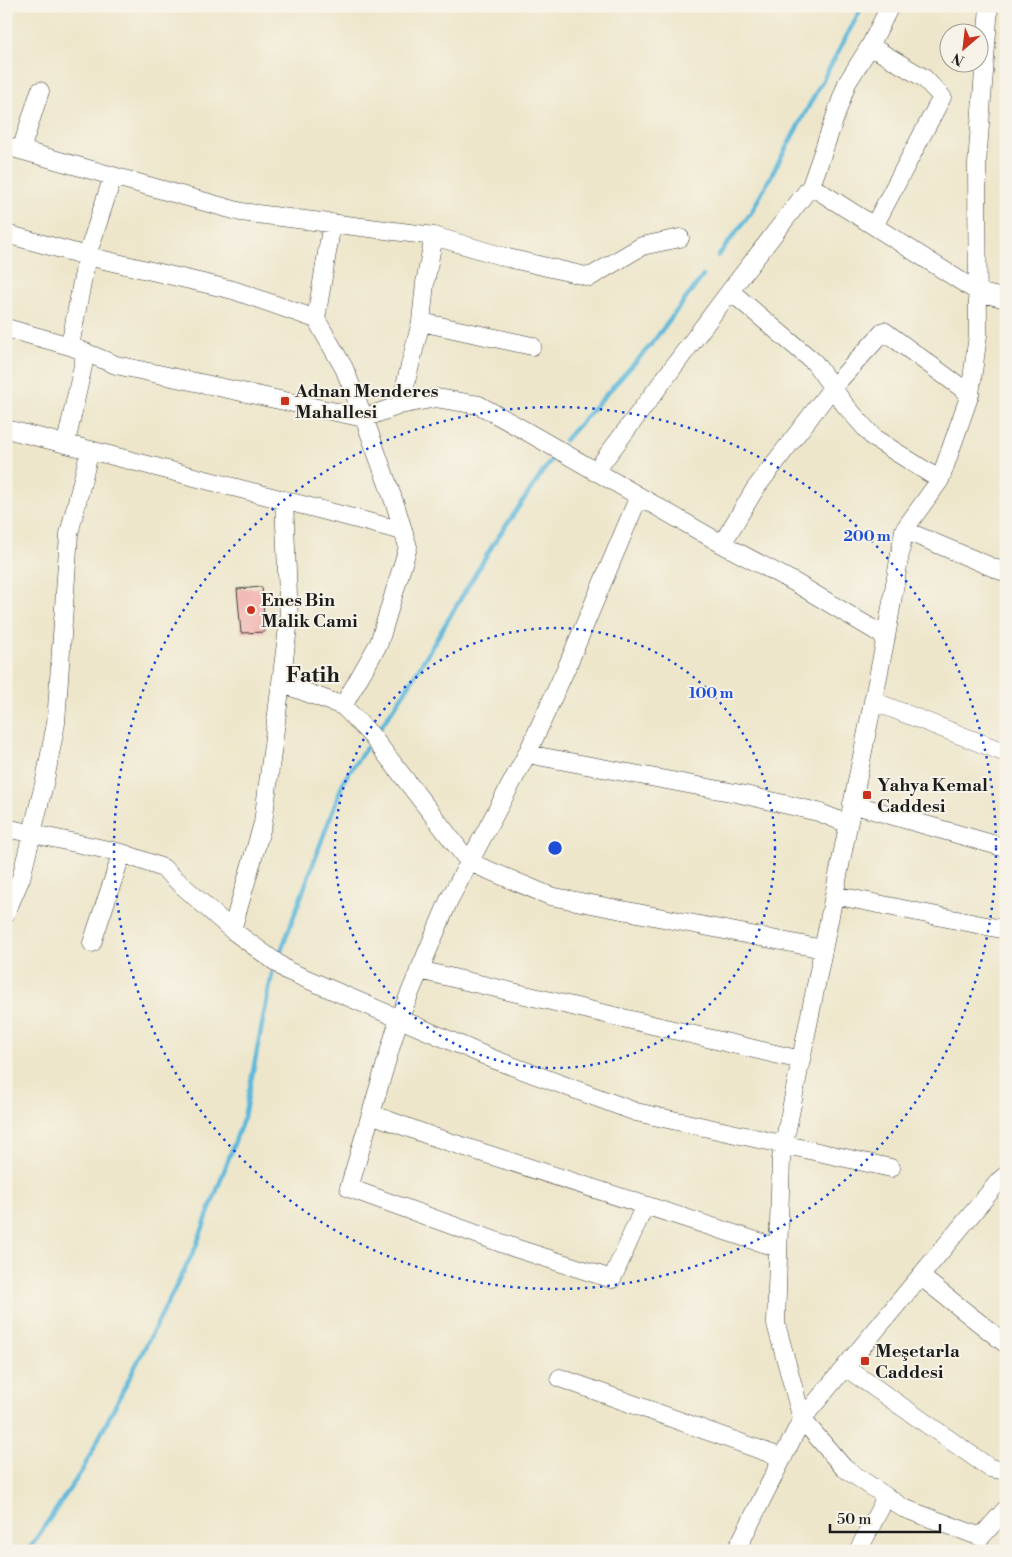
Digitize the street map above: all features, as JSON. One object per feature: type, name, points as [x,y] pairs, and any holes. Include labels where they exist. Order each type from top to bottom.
[{"type":"street","points":[[595,472],[811,186],[847,83],[870,46],[890,6]]},
{"type":"street","points":[[989,6],[977,164],[978,334],[970,394],[940,480],[904,530],[886,638],[781,1159],[776,1324],[802,1419],[844,1468],[903,1508],[981,1537],[1006,1509]]},
{"type":"street","points":[[870,46],[924,78],[942,97],[874,226]]},
{"type":"street","points":[[40,92],[14,148],[241,212],[434,236],[508,258],[590,277],[642,246],[680,238]]},
{"type":"street","points":[[66,443],[87,256],[113,176]]},
{"type":"street","points":[[811,186],[978,292],[1006,299]]},
{"type":"street","points":[[332,223],[316,319],[344,368],[364,418],[408,547],[379,644],[343,706]]},
{"type":"street","points":[[6,234],[87,256],[232,290],[316,319]]},
{"type":"street","points":[[400,405],[421,322],[425,283],[434,236]]},
{"type":"street","points":[[730,291],[814,362],[845,405],[874,438],[940,480]]},
{"type":"street","points":[[421,322],[532,346]]},
{"type":"street","points":[[6,328],[78,349],[116,365],[364,418],[400,405],[436,398],[479,406],[722,544],[794,582],[886,638]]},
{"type":"street","points":[[722,544],[755,488],[832,388],[884,331],[970,394]]},
{"type":"street","points":[[6,430],[66,443],[403,531]]},
{"type":"street","points":[[6,913],[21,878],[45,780],[56,723],[69,534],[90,450]]},
{"type":"street","points":[[639,496],[569,662],[527,754],[449,900],[419,970],[399,1019],[349,1188],[515,1248],[612,1279],[645,1205]]},
{"type":"street","points":[[232,930],[263,823],[289,620],[284,500]]},
{"type":"street","points":[[904,530],[1006,573]]},
{"type":"street","points":[[281,683],[343,706],[371,735],[469,862],[550,896],[823,949]]},
{"type":"street","points":[[873,701],[1006,753]]},
{"type":"street","points":[[527,754],[741,794],[818,812],[848,824]]},
{"type":"street","points":[[852,804],[1006,848]]},
{"type":"street","points":[[6,828],[122,853],[163,868],[232,930],[288,971],[493,1060],[636,1112],[891,1168]]},
{"type":"street","points":[[92,943],[122,853]]},
{"type":"street","points":[[834,895],[1006,930]]},
{"type":"street","points":[[419,970],[801,1060]]},
{"type":"street","points":[[371,1114],[432,1136],[778,1248]]},
{"type":"street","points":[[736,1551],[802,1419],[999,1181],[1006,1175]]},
{"type":"street","points":[[920,1276],[1003,1337]]},
{"type":"street","points":[[845,1367],[990,1468],[1006,1471]]},
{"type":"street","points":[[560,1378],[783,1458]]},
{"type":"street","points":[[858,1551],[886,1496]]},
{"type":"building","name":"Enes Bin Malik Cami","points":[[262,587],[265,632],[241,633],[237,589]]},
{"type":"waterway","points":[[718,256],[751,213],[859,13],[861,6]]},
{"type":"waterway","points":[[565,440],[649,347],[703,276]]},
{"type":"waterway","points":[[380,728],[406,690],[494,543],[551,460]]},
{"type":"waterway","points":[[281,951],[344,780],[366,748]]},
{"type":"waterway","points":[[28,1551],[83,1469],[195,1249],[244,1117],[272,974]]},
{"type":"place","name":"Adnan Menderes Mahallesi","points":[[285,401]]},
{"type":"place","name":"Enes Bin Malik Cami","points":[[251,610]]},
{"type":"place","name":"Yahya Kemal Caddesi","points":[[867,795]]},
{"type":"place","name":"Meşetarla Caddesi","points":[[865,1361]]},
{"type":"district","name":"Fatih","points":[[313,675]]}]
